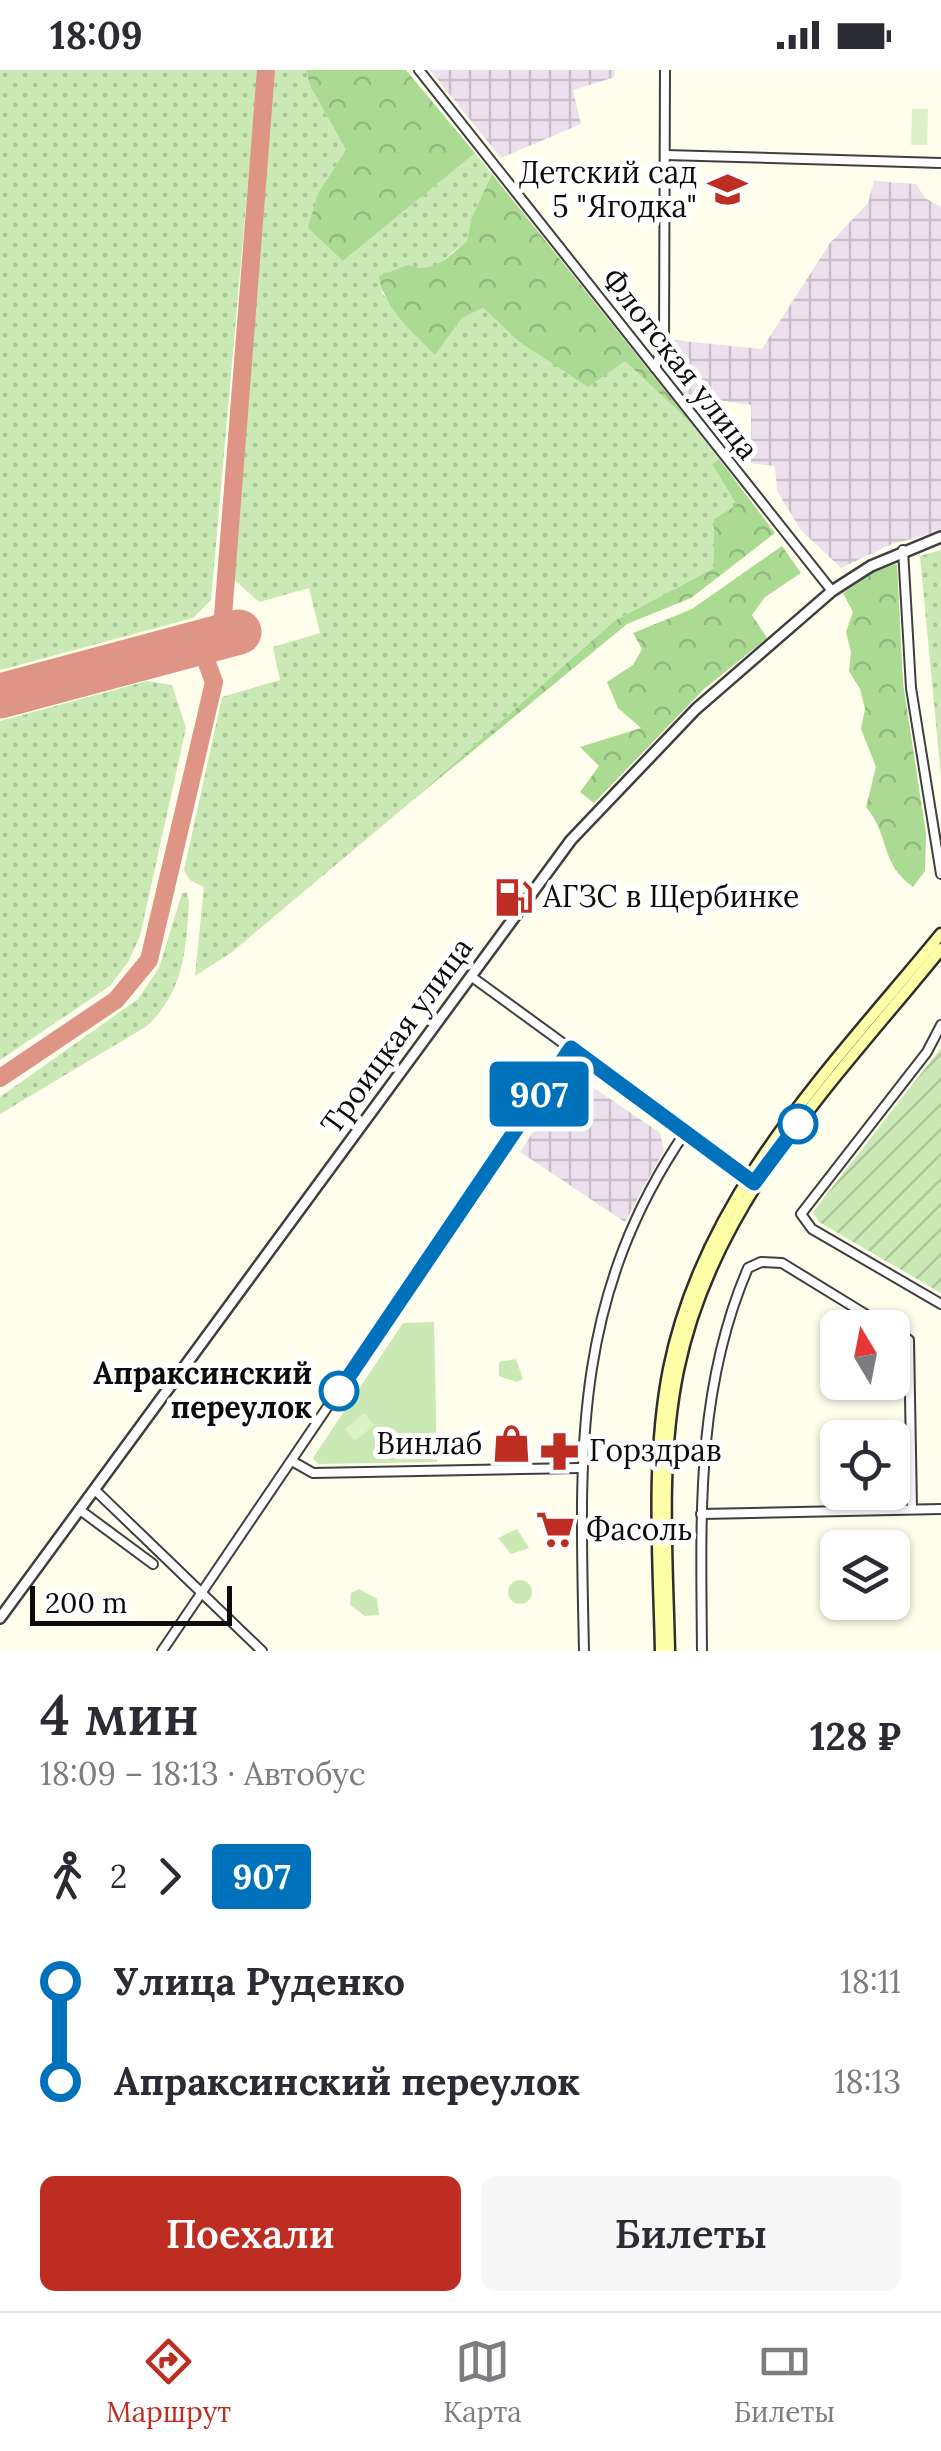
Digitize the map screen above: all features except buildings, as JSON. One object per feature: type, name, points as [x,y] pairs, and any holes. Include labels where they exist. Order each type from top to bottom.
[{"type":"main road","points":[[665,1651],[658,1484],[669,1370],[679,1328],[709,1247],[751,1180],[941,934]]},
{"type":"main road","points":[[751,1180],[941,949]]},
{"type":"street","name":"Флотская улица","points":[[418,70],[832,592]]},
{"type":"street","points":[[655,368],[664,342],[665,70]]},
{"type":"street","points":[[665,155],[941,163]]},
{"type":"street","name":"Троицкая улица","points":[[0,1618],[590,819],[696,708],[832,592],[903,550],[941,538]]},
{"type":"street","points":[[903,550],[911,688],[941,874]]},
{"type":"street","points":[[472,977],[751,1180]]},
{"type":"street","points":[[941,1024],[927,1052],[801,1214],[812,1228],[941,1304]]},
{"type":"street","points":[[162,1651],[571,1048]]},
{"type":"street","points":[[584,1651],[580,1468],[586,1384],[608,1292],[640,1210],[686,1131]]},
{"type":"street","points":[[702,1651],[703,1437],[728,1314],[748,1268],[761,1262],[782,1264],[858,1310]]},
{"type":"street","points":[[910,1396],[912,1509]]},
{"type":"street","points":[[292,1461],[314,1473],[580,1468]]},
{"type":"street","points":[[96,1491],[262,1651]]},
{"type":"street","points":[[700,1514],[941,1509]]},
{"type":"street","points":[[80,1510],[153,1564]]},
{"type":"shaded area","points":[[430,70],[614,70],[615,77],[573,90],[581,124],[501,158]]},
{"type":"shaded area","points":[[874,181],[916,184],[925,198],[941,207],[941,531],[892,544],[841,568],[801,530],[777,491],[775,466],[751,463],[751,405],[679,394],[672,340],[762,349],[830,243],[868,203]]},
{"type":"shaded area","points":[[584,1081],[660,1133],[664,1150],[625,1222],[520,1152],[567,1082]]},
{"type":"green space","points":[[0,70],[258,70],[211,600],[193,618],[0,670]]},
{"type":"green space","points":[[270,70],[306,70],[310,86],[346,150],[318,193],[343,261],[475,153],[492,174],[471,219],[467,241],[436,266],[381,292],[435,355],[462,318],[483,308],[518,341],[624,360],[691,423],[719,459],[714,465],[738,505],[714,519],[714,568],[614,621],[407,805],[232,952],[195,976],[204,887],[190,880],[184,870],[222,697],[280,680],[273,647],[320,633],[309,588],[259,602],[230,576]]},
{"type":"green space","points":[[306,70],[406,70],[475,153],[343,261],[308,228],[318,193],[346,150],[310,86]]},
{"type":"green space","points":[[912,109],[928,109],[927,145],[911,145]]},
{"type":"green space","points":[[492,174],[691,423],[625,361],[588,387],[518,341],[483,308],[462,318],[435,355],[401,319],[387,299],[379,276],[408,265],[433,266],[467,241],[471,219]]},
{"type":"green space","points":[[719,459],[775,533],[691,598],[627,624],[407,805],[614,621],[714,568],[714,519],[737,505],[713,465]]},
{"type":"green space","points":[[782,546],[801,573],[765,597],[752,615],[767,638],[704,689],[594,803],[580,792],[599,766],[580,747],[641,728],[618,708],[607,682],[633,665],[642,649],[633,633],[692,609]]},
{"type":"green space","points":[[941,550],[941,777],[920,556]]},
{"type":"green space","points":[[897,564],[903,683],[926,834],[925,871],[913,887],[895,868],[866,807],[876,767],[861,729],[865,709],[860,689],[849,671],[851,652],[846,632],[853,612],[843,593],[879,569]]},
{"type":"green space","points":[[147,681],[172,685],[186,728],[140,936],[128,962],[110,986],[0,1060],[0,721]]},
{"type":"green space","points":[[182,893],[187,893],[189,902],[184,954],[176,984],[159,1013],[147,1026],[0,1114],[0,1097],[138,999],[159,968]]},
{"type":"green space","points":[[941,1048],[941,1293],[819,1222],[813,1212]]},
{"type":"green space","points":[[434,1322],[437,1462],[318,1464],[313,1458],[403,1323]]},
{"type":"green space","points":[[516,1359],[523,1379],[517,1382],[499,1376],[499,1362]]},
{"type":"green space","points":[[364,1413],[374,1425],[355,1441],[345,1429]]},
{"type":"green space","points":[[517,1529],[529,1548],[511,1554],[498,1538]]},
{"type":"green space","points":[[520,1580],[532,1592],[520,1604],[508,1592]]},
{"type":"green space","points":[[359,1589],[377,1599],[379,1615],[365,1616],[350,1605],[351,1593]]},
{"type":"taxiway","points":[[213,638],[223,616],[266,70]]},
{"type":"taxiway","points":[[0,1078],[116,1000],[149,960],[214,682],[205,658],[178,648]]},
{"type":"runway","points":[[0,696],[239,632]]},
{"type":"bus line","name":"907","points":[[339,1391],[571,1048],[754,1183],[798,1124]]},
{"type":"place","name":"Детский сад 5 \"Ягодка\"","points":[[727,190]]},
{"type":"place","name":"АГЗС в Щербинке","points":[[513,897]]},
{"type":"place","name":"Апраксинский переулок","points":[[339,1391]]},
{"type":"place","name":"Винлаб","points":[[512,1444]]},
{"type":"place","name":"Горздрав","points":[[559,1451]]},
{"type":"place","name":"Фасоль","points":[[556,1530]]}]
